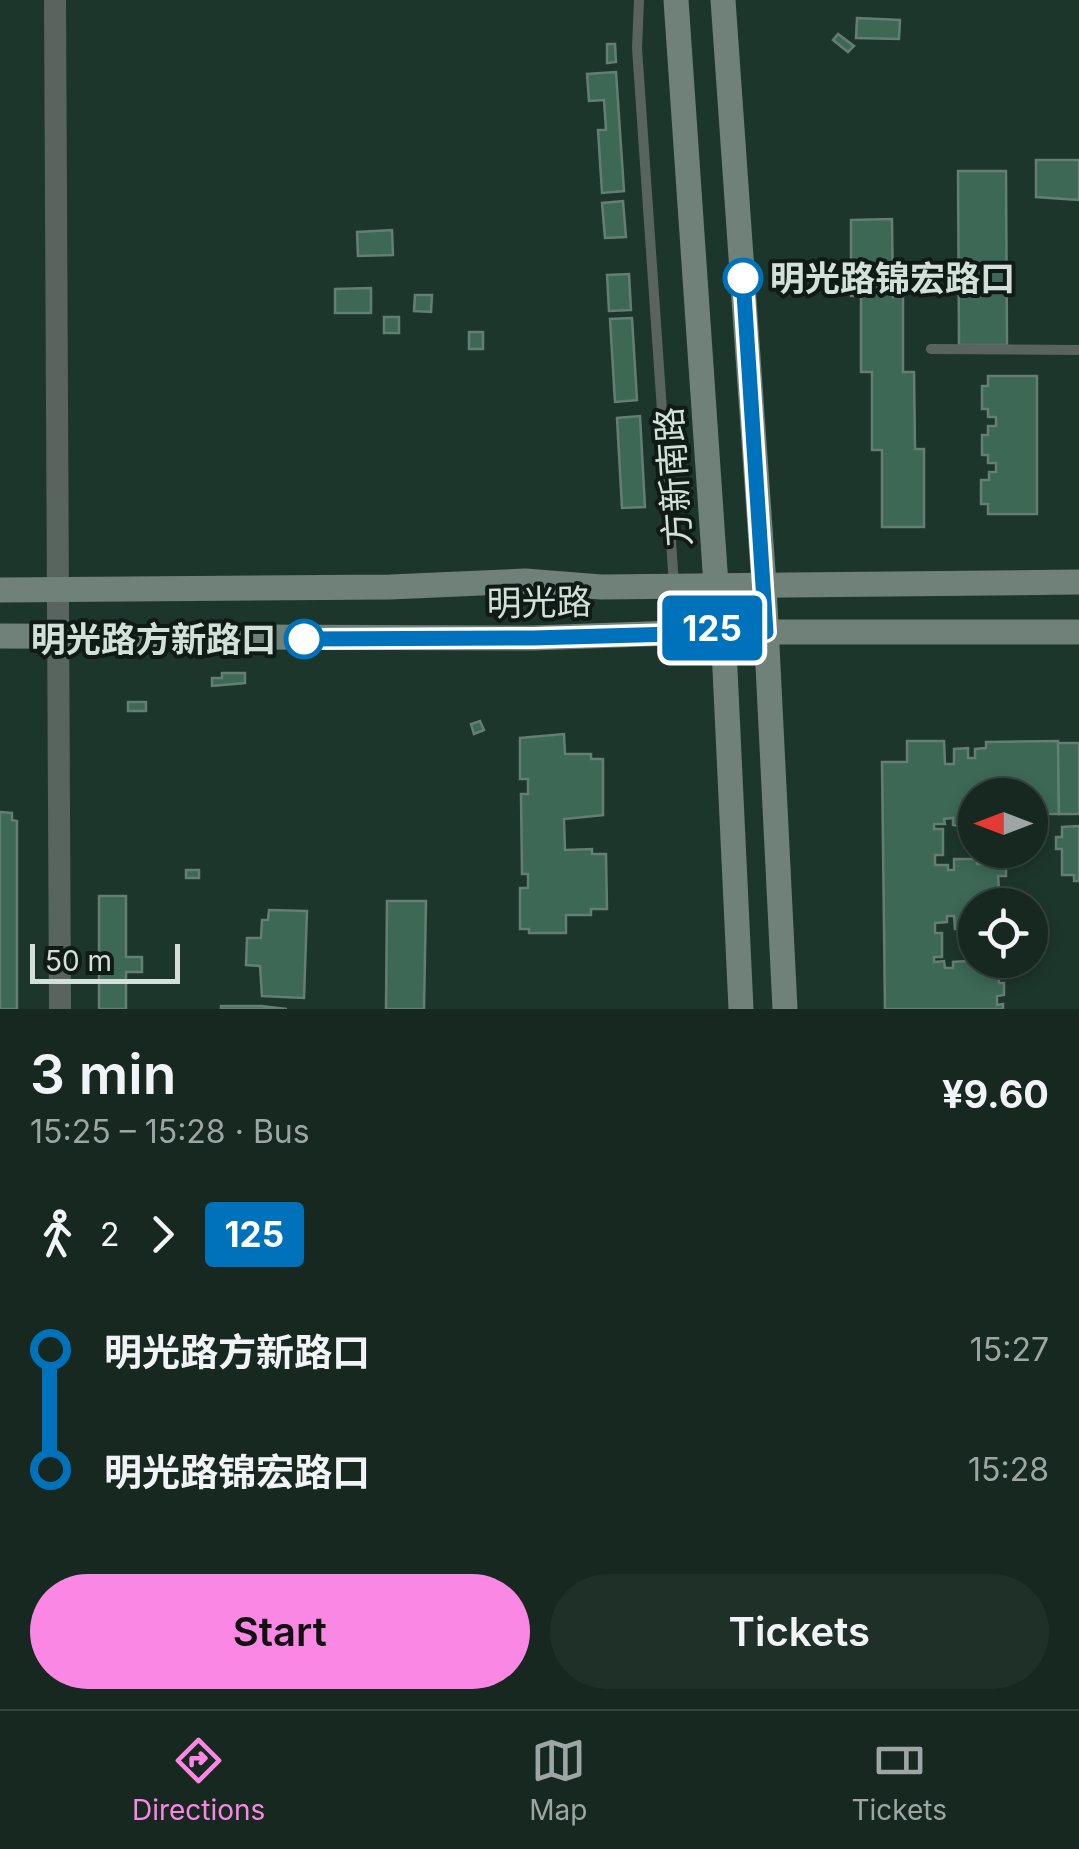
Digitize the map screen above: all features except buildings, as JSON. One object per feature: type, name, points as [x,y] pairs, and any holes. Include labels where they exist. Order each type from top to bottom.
[{"type":"main road","name":"方新南路","points":[[676,0],[722,627],[741,1009]]},
{"type":"main road","points":[[723,0],[764,585],[785,1009]]},
{"type":"main road","name":"明光路","points":[[0,590],[390,587],[524,581],[601,587],[1079,582]]},
{"type":"main road","name":"明光路","points":[[0,636],[533,638],[674,634],[722,627],[766,632],[1079,632]]},
{"type":"street","points":[[55,0],[60,1009]]},
{"type":"lane","points":[[640,0],[637,48],[674,585]]},
{"type":"lane","points":[[930,350],[1079,350]]},
{"type":"bus line","name":"125","points":[[304,639],[674,634],[722,627],[766,632],[743,278]]},
{"type":"place","name":"明光路锦宏路口","points":[[743,278]]},
{"type":"place","name":"明光路方新路口","points":[[304,639]]}]
